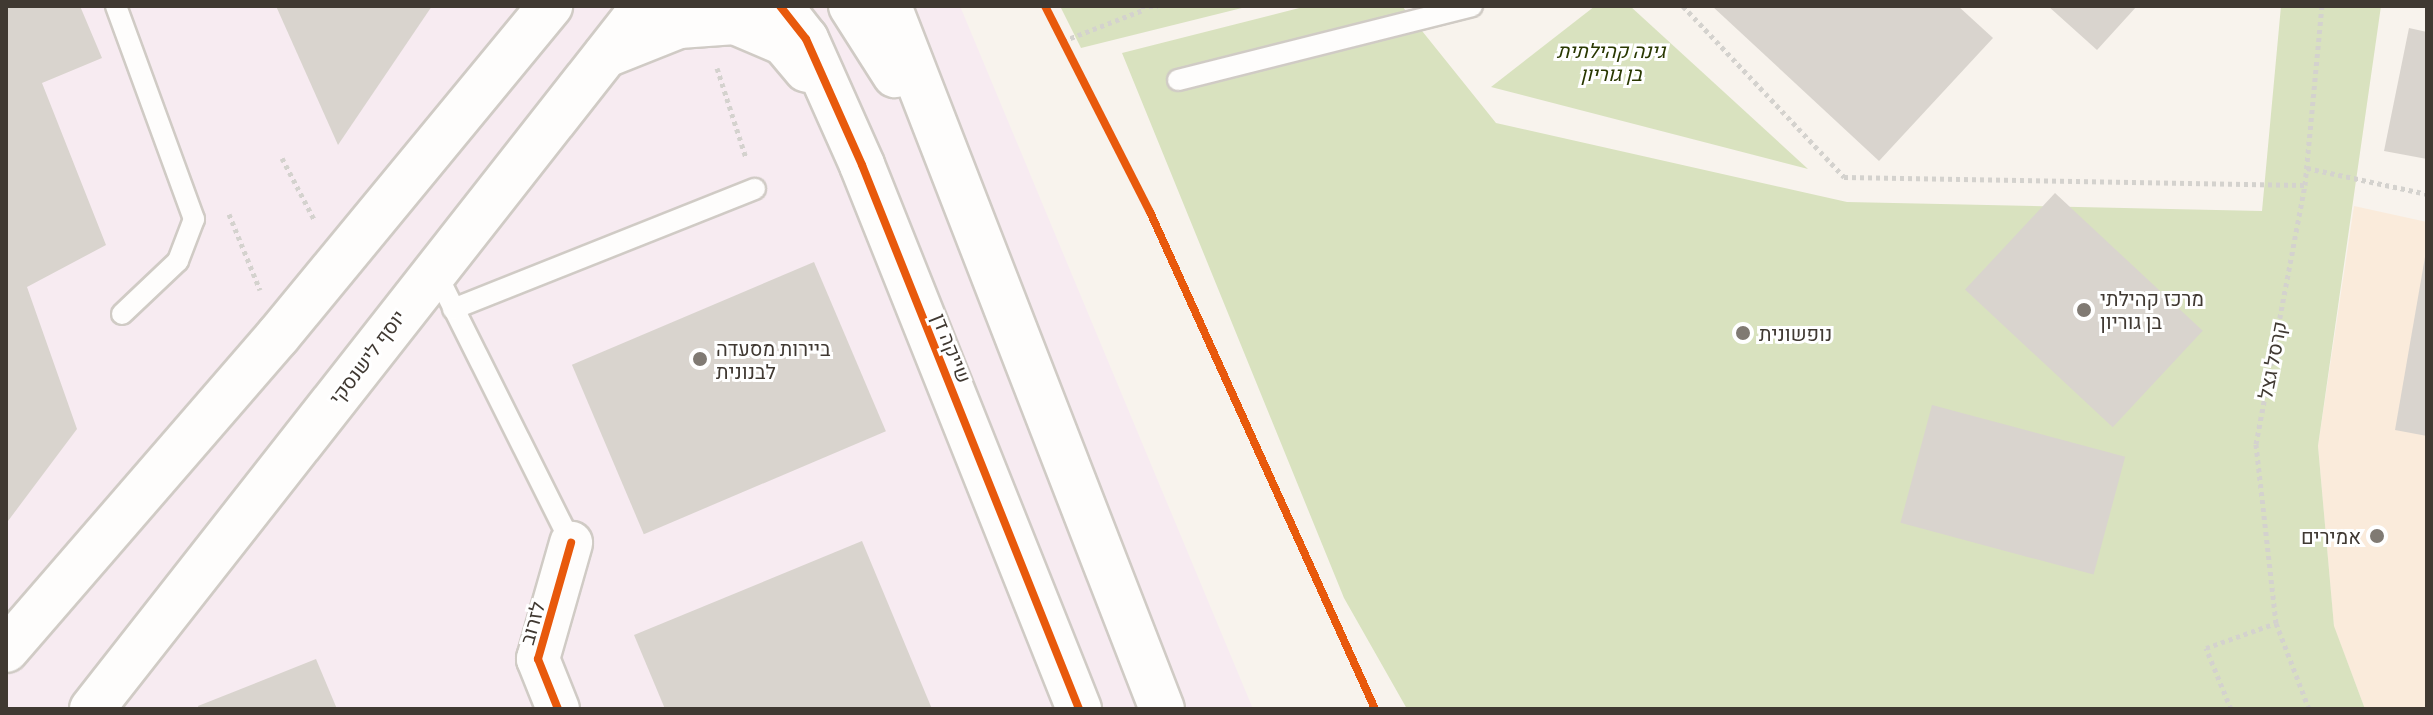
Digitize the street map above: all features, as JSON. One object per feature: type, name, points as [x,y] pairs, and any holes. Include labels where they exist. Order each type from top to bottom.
[{"type":"main road","points":[[6,650],[337,262],[550,6]]},
{"type":"main road","name":"יוסף לישנסקי","points":[[92,709],[434,269],[644,6]]},
{"type":"main road","name":"שייקה דן","points":[[780,6],[806,39],[834,100],[1079,709]]},
{"type":"main road","points":[[851,6],[944,151]]},
{"type":"main road","points":[[889,6],[1162,709]]},
{"type":"main road","points":[[601,57],[679,26],[735,22],[784,43],[834,100]]},
{"type":"street","name":"לזרוב","points":[[558,709],[538,659],[571,543]]},
{"type":"lane","points":[[116,6],[194,219],[178,261],[122,314]]},
{"type":"lane","points":[[496,72],[532,6]]},
{"type":"lane","points":[[1178,80],[1472,6]]},
{"type":"lane","points":[[453,309],[755,189]]},
{"type":"lane","points":[[434,269],[571,543]]},
{"type":"path","points":[[1063,41],[1142,8],[1158,6]]},
{"type":"path","points":[[1683,6],[1844,177],[2305,185]]},
{"type":"path","points":[[725,88],[755,189]]},
{"type":"path","points":[[282,158],[337,262]]},
{"type":"path","points":[[2307,168],[2427,194]]},
{"type":"path","points":[[2231,709],[2206,648],[2276,623]]},
{"type":"shaded area","points":[[6,6],[960,6],[1253,709],[6,709]]},
{"type":"shaded area","name":"אמירים","points":[[2354,206],[2427,222],[2427,709],[2365,709],[2334,627],[2318,446]]},
{"type":"green space","points":[[1060,6],[1250,6],[1081,48]]},
{"type":"green space","name":"נופשונית","points":[[1307,6],[1402,6],[1496,123],[1847,202],[2262,211],[2281,6],[2381,6],[2318,446],[2334,626],[2365,709],[1407,709],[1344,598],[1122,53]]},
{"type":"green space","name":"גינה קהילתית בן גוריון","points":[[1595,6],[1630,6],[1808,169],[1491,87]]},
{"type":"building","points":[[6,6],[80,6],[102,58],[42,83],[106,245],[27,287],[77,429],[8,521]]},
{"type":"building","points":[[276,6],[432,6],[338,145]]},
{"type":"building","points":[[1712,6],[1958,6],[1993,38],[1879,161]]},
{"type":"building","points":[[2048,6],[2137,6],[2097,50]]},
{"type":"building","points":[[2409,28],[2427,32],[2427,159],[2384,151]]},
{"type":"building","name":"מרכז קהילתי בן גוריון","points":[[2055,193],[2203,331],[2113,427],[1965,290]]},
{"type":"building","points":[[2427,258],[2427,436],[2395,430]]},
{"type":"building","points":[[814,262],[886,431],[644,534],[572,365]]},
{"type":"building","points":[[1932,405],[2125,457],[2094,575],[1900,523]]},
{"type":"building","points":[[862,541],[932,709],[665,709],[634,635]]},
{"type":"building","points":[[316,659],[337,709],[199,709],[198,706]]},
{"type":"cycle path","points":[[780,6],[806,39],[862,165],[1079,709]]},
{"type":"cycle path","points":[[1045,6],[1150,212],[1375,709]]},
{"type":"cycle path","points":[[558,709],[538,659],[571,543]]},
{"type":"place","name":"מרכז קהילתי בן גוריון","points":[[2084,310]]},
{"type":"place","name":"נופשונית","points":[[1743,333]]},
{"type":"place","name":"ביירות מסעדה לבנונית","points":[[700,359]]},
{"type":"place","name":"אמירים","points":[[2377,536]]}]
